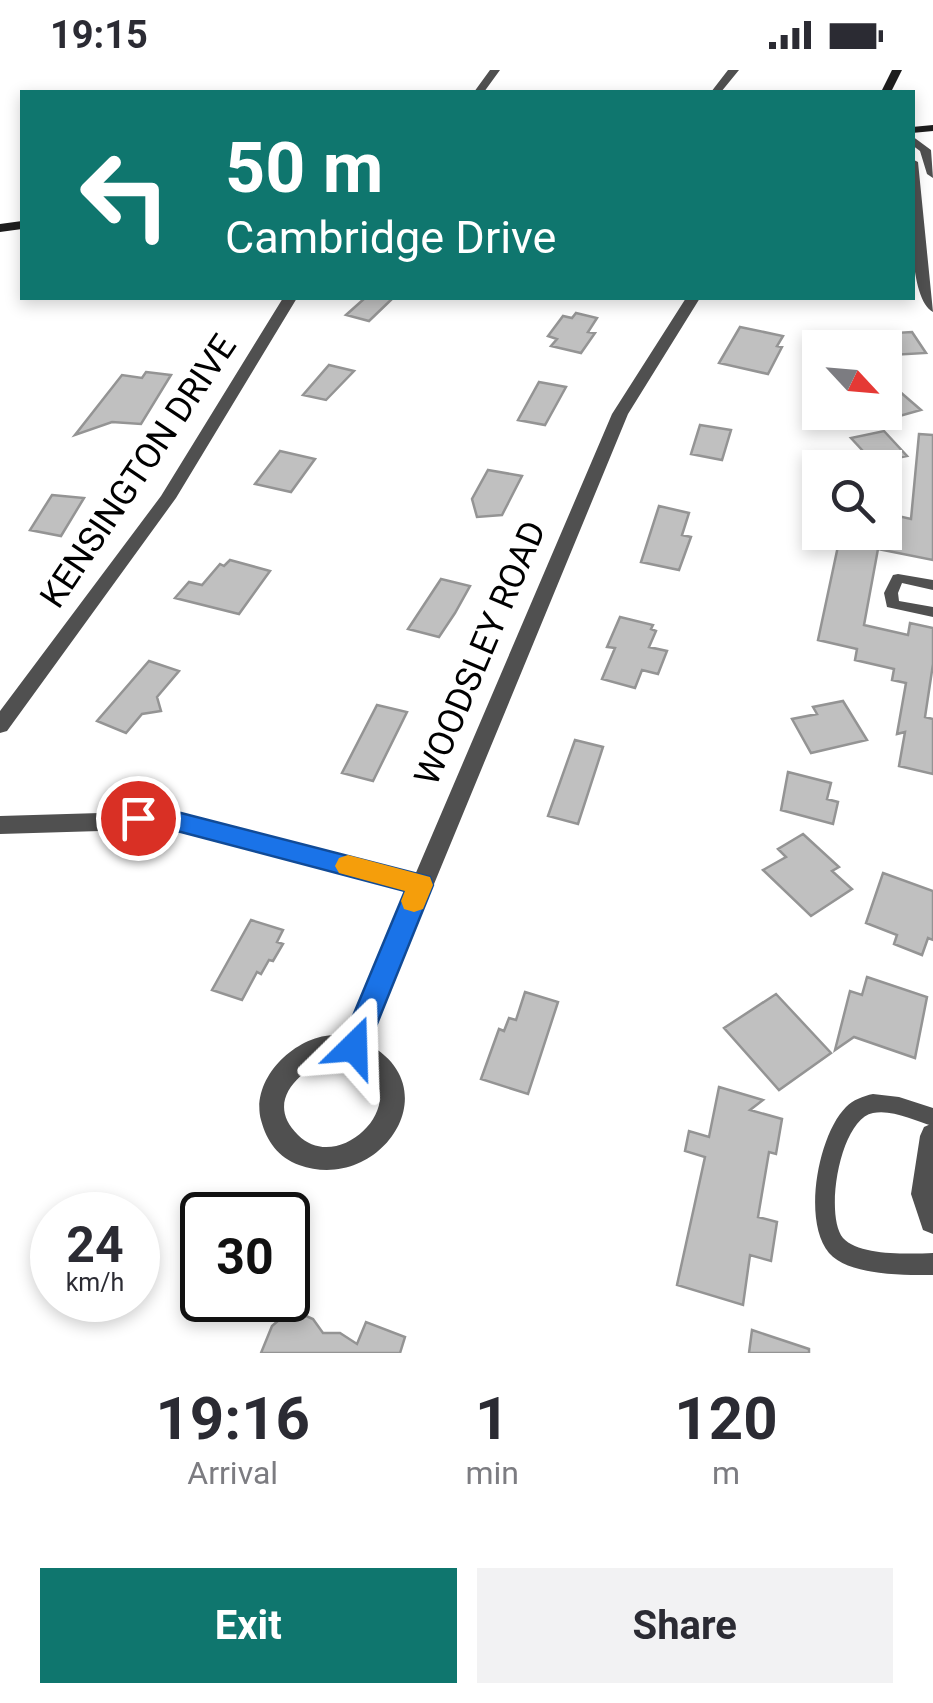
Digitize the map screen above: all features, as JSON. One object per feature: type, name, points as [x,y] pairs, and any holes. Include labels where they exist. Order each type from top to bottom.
[{"type":"street","points":[[718,90],[734,70]]},
{"type":"street","points":[[915,142],[925,150],[933,174]]},
{"type":"street","points":[[915,184],[924,286],[932,305]]},
{"type":"street","points":[[923,242],[933,216]]},
{"type":"street","name":"KENSINGTON DRIVE","points":[[0,726],[159,511],[289,300]]},
{"type":"street","name":"WOODSLEY ROAD","points":[[354,1047],[620,414],[692,300]]},
{"type":"street","points":[[0,825],[167,820],[420,885]]},
{"type":"street","points":[[334,1045],[354,1047],[374,1059],[389,1080],[392,1107],[387,1122],[368,1145],[351,1154],[315,1158],[299,1153],[285,1142],[274,1125],[270,1105],[276,1083],[291,1063],[311,1050],[334,1045]]},
{"type":"street","points":[[933,1136],[926,1194],[933,1220]]},
{"type":"lane","points":[[933,585],[898,578],[891,593],[892,604],[933,612]]},
{"type":"lane","points":[[933,1117],[880,1104],[851,1112],[839,1130],[826,1182],[826,1222],[835,1245],[849,1252],[879,1262],[933,1264]]},
{"type":"building","points":[[363,300],[391,300],[369,321],[346,315]]},
{"type":"building","points":[[576,313],[597,318],[588,332],[595,333],[581,353],[551,346],[557,339],[548,336],[563,316],[572,318]]},
{"type":"building","points":[[740,327],[783,336],[777,346],[782,347],[768,374],[719,363]]},
{"type":"building","points":[[912,332],[926,353],[902,354],[902,333]]},
{"type":"building","points":[[329,365],[354,371],[326,400],[303,395]]},
{"type":"building","points":[[146,372],[171,375],[141,424],[112,422],[75,435],[122,375],[142,378]]},
{"type":"building","points":[[539,382],[566,387],[545,425],[518,420]]},
{"type":"building","points":[[902,394],[921,410],[902,415]]},
{"type":"building","points":[[700,425],[731,430],[722,460],[691,454]]},
{"type":"building","points":[[884,431],[901,450],[862,450],[851,438]]},
{"type":"building","points":[[919,434],[933,435],[933,560],[883,550],[902,550],[902,517],[911,519]]},
{"type":"building","points":[[280,451],[315,459],[291,492],[255,484]]},
{"type":"building","points":[[488,470],[522,476],[502,515],[477,517],[472,499]]},
{"type":"building","points":[[52,495],[84,498],[61,536],[30,530]]},
{"type":"building","points":[[659,506],[689,513],[682,535],[691,537],[679,570],[641,562]]},
{"type":"building","points":[[837,550],[878,550],[864,625],[908,635],[910,623],[933,628],[933,664],[925,717],[933,719],[933,774],[899,766],[905,732],[897,734],[906,683],[892,680],[894,669],[855,660],[857,649],[818,640]]},
{"type":"building","points":[[230,560],[270,571],[239,614],[175,598],[189,582],[202,585],[220,564],[224,566]]},
{"type":"building","points":[[441,579],[470,586],[455,613],[439,637],[408,629]]},
{"type":"building","points":[[620,617],[653,625],[651,629],[656,631],[649,647],[667,651],[658,674],[642,670],[635,688],[602,679],[615,648],[607,647]]},
{"type":"building","points":[[149,661],[179,671],[157,697],[161,711],[142,714],[126,733],[97,721]]},
{"type":"building","points":[[843,701],[867,740],[811,753],[792,719],[817,714],[813,707]]},
{"type":"building","points":[[377,705],[407,712],[373,781],[342,773]]},
{"type":"building","points":[[575,740],[603,747],[578,824],[548,816]]},
{"type":"building","points":[[788,772],[831,783],[827,799],[838,802],[833,824],[781,810]]},
{"type":"building","points":[[803,834],[839,867],[832,871],[852,889],[811,916],[763,870],[786,857],[778,849]]},
{"type":"building","points":[[883,873],[933,891],[933,940],[928,938],[922,955],[894,944],[897,935],[866,923]]},
{"type":"building","points":[[251,920],[283,930],[277,942],[283,944],[261,974],[257,972],[242,1000],[212,990]]},
{"type":"building","points":[[867,977],[927,997],[915,1058],[854,1037],[835,1050],[850,991],[862,995]]},
{"type":"building","points":[[525,992],[558,1002],[528,1094],[481,1079],[499,1029],[504,1031],[509,1018],[516,1020]]},
{"type":"building","points":[[776,994],[831,1053],[779,1090],[724,1028]]},
{"type":"building","points":[[719,1087],[763,1100],[750,1110],[782,1119],[776,1154],[769,1152],[758,1217],[777,1222],[771,1261],[750,1255],[743,1305],[677,1285],[705,1157],[685,1151],[689,1131],[709,1137]]},
{"type":"building","points":[[310,1318],[323,1333],[340,1333],[357,1344],[366,1322],[405,1337],[400,1353],[261,1353],[277,1322],[310,1322]]},
{"type":"building","points":[[752,1330],[809,1349],[809,1353],[749,1353]]},
{"type":"slow traffic","points":[[348,866],[420,885],[414,901]]},
{"type":"route","points":[[138,818],[181,822],[420,885],[354,1047]]}]
